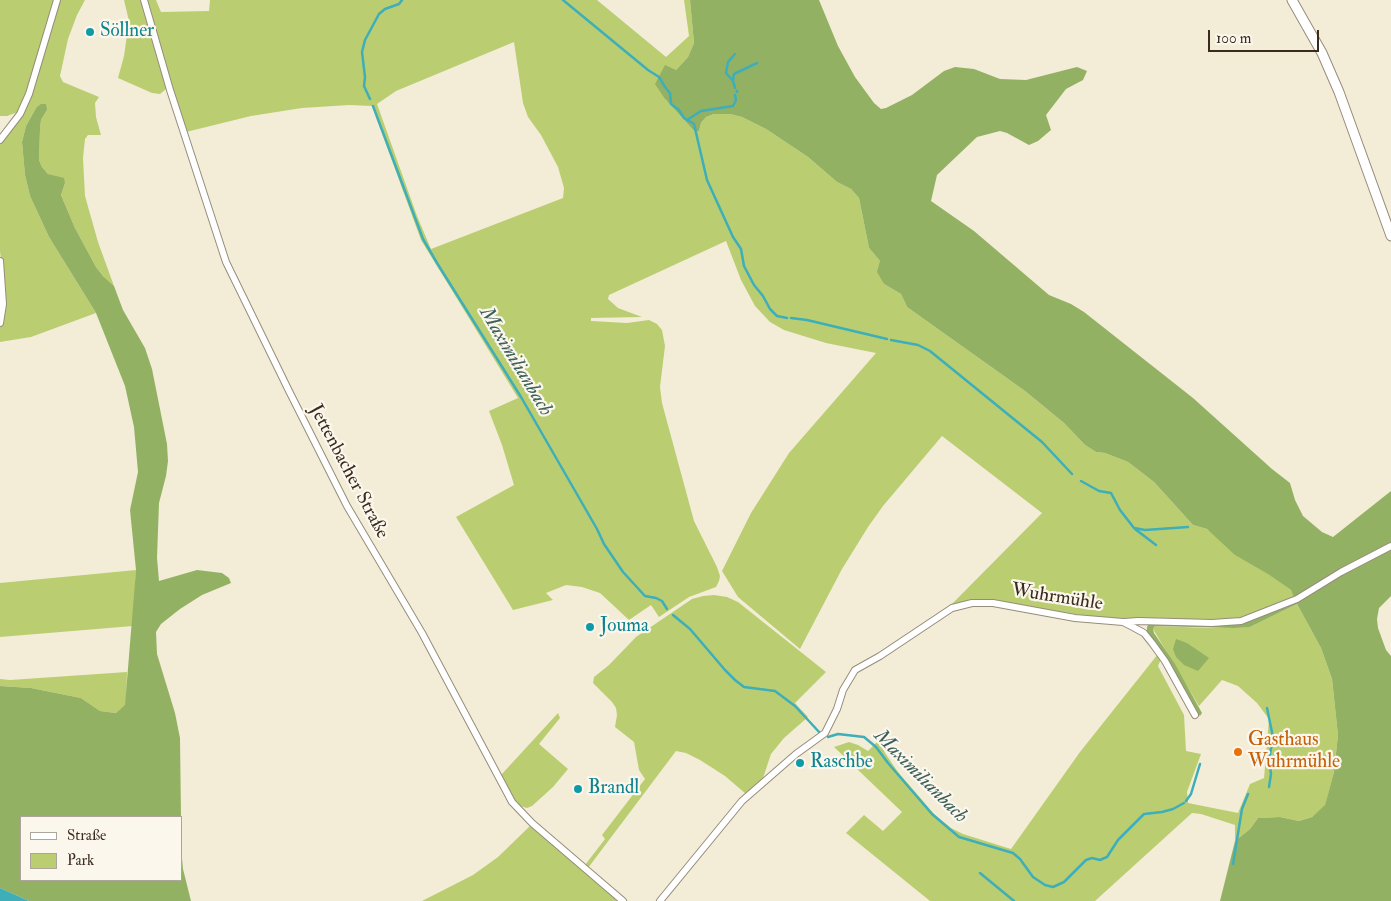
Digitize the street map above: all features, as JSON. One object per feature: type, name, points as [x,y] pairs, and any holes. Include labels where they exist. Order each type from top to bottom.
[{"type":"main road","points":[[1292,0],[1322,53],[1339,92],[1391,236]]},
{"type":"street","points":[[0,140],[20,114],[30,94],[57,0]]},
{"type":"street","name":"Jettenbacher Straße","points":[[144,0],[170,90],[226,262],[347,506],[422,633],[512,802],[532,823],[623,901]]},
{"type":"street","points":[[0,261],[4,304],[0,323]]},
{"type":"street","points":[[1123,622],[1212,623],[1241,621],[1297,599],[1341,572],[1391,546]]},
{"type":"street","name":"Wuhrmühle","points":[[660,901],[742,802],[789,760],[825,733],[838,709],[843,690],[851,674],[952,608],[972,603],[993,603],[1075,618],[1123,622],[1144,633],[1165,662],[1195,715]]},
{"type":"street","points":[[1144,633],[1144,626],[1150,621]]},
{"type":"green space","points":[[0,0],[55,0],[27,95],[18,112],[7,116],[0,116]]},
{"type":"green space","points":[[58,0],[85,0],[68,39],[60,76],[63,82],[99,97],[95,103],[96,117],[101,135],[88,135],[85,139],[83,158],[85,196],[98,242],[114,286],[96,267],[75,228],[61,195],[65,183],[57,177],[48,174],[42,167],[39,160],[40,130],[41,120],[47,110],[36,108],[26,126],[22,142],[25,175],[30,196],[49,237],[96,313],[31,337],[0,342],[2,269],[0,251],[0,143],[23,111]]},
{"type":"green space","points":[[124,0],[142,0],[167,87],[160,94],[152,93],[118,78],[124,56],[129,21]]},
{"type":"green space","points":[[147,0],[156,0],[161,12],[209,11],[210,0],[597,0],[666,57],[689,36],[684,0],[690,0],[694,43],[688,57],[676,70],[665,99],[695,132],[699,131],[701,123],[706,117],[714,114],[730,114],[742,117],[766,129],[808,157],[837,182],[851,189],[859,198],[869,248],[880,261],[884,284],[901,294],[907,307],[1025,391],[1064,423],[1085,445],[1096,452],[1105,453],[1128,462],[1154,482],[1193,525],[1207,529],[1291,590],[1295,598],[1239,620],[1107,619],[991,601],[961,602],[950,606],[1042,513],[942,436],[883,506],[868,527],[842,569],[800,649],[738,597],[722,571],[751,513],[789,453],[876,353],[826,343],[784,330],[770,322],[755,306],[741,280],[726,241],[609,295],[608,299],[618,308],[642,317],[591,318],[591,321],[627,323],[649,320],[657,324],[662,330],[665,346],[660,387],[662,403],[694,521],[720,576],[716,587],[689,597],[659,617],[651,605],[629,620],[600,593],[582,587],[566,585],[546,593],[553,600],[513,610],[456,517],[514,485],[489,411],[518,398],[421,240],[372,106],[349,105],[302,108],[251,116],[186,132]],"holes":[[[514,42],[523,103],[528,117],[541,135],[558,167],[564,188],[563,198],[431,249],[417,216],[377,104],[396,91]]]},
{"type":"green space","points":[[690,0],[819,0],[838,46],[855,77],[874,103],[881,109],[912,95],[944,71],[955,67],[974,69],[1000,79],[1026,80],[1077,67],[1087,71],[1083,80],[1066,89],[1046,115],[1051,130],[1038,141],[1029,145],[1000,131],[977,137],[937,175],[931,201],[974,231],[1049,295],[1071,304],[1084,312],[1193,398],[1290,483],[1295,500],[1303,516],[1322,532],[1333,537],[1391,491],[1391,596],[1379,608],[1377,619],[1378,628],[1386,650],[1391,656],[1391,901],[1220,901],[1235,841],[1250,829],[1258,818],[1280,817],[1299,821],[1312,817],[1325,805],[1334,772],[1338,735],[1332,679],[1321,648],[1297,604],[1250,627],[1155,626],[1153,629],[1154,633],[1175,664],[1202,713],[1200,716],[1147,632],[1147,627],[1149,623],[1242,623],[1295,600],[1291,590],[1235,555],[1207,529],[1193,525],[1154,482],[1128,462],[1105,453],[1096,452],[1085,445],[1064,423],[1025,391],[907,307],[901,294],[884,284],[877,272],[880,261],[869,248],[859,198],[851,189],[837,182],[808,157],[766,129],[742,117],[730,114],[714,114],[706,117],[701,123],[699,131],[695,132],[665,99],[655,84],[665,65],[676,70],[688,57],[694,43]]},
{"type":"green space","points":[[41,104],[46,104],[47,110],[41,120],[40,130],[39,160],[42,167],[48,174],[64,178],[65,183],[61,195],[75,228],[96,267],[114,286],[123,310],[145,348],[152,369],[167,444],[168,461],[159,503],[157,558],[159,581],[197,570],[222,573],[229,578],[231,583],[202,595],[180,609],[161,624],[156,632],[157,654],[175,713],[180,738],[181,816],[20,816],[20,881],[182,881],[182,858],[191,901],[29,901],[0,888],[0,686],[31,688],[81,698],[100,711],[116,713],[125,705],[136,570],[130,510],[138,472],[134,427],[125,386],[96,313],[49,237],[30,196],[25,175],[22,142],[26,126],[36,108]]},
{"type":"green space","points":[[136,570],[133,626],[0,637],[0,583]]},
{"type":"green space","points":[[714,595],[727,597],[738,602],[826,672],[795,703],[808,717],[784,738],[771,754],[763,778],[746,794],[725,776],[700,760],[686,753],[676,751],[588,868],[585,865],[605,839],[602,835],[645,779],[639,770],[634,742],[615,727],[616,708],[593,683],[594,677],[609,665],[636,637],[692,599]]},
{"type":"green space","points":[[1297,604],[1321,648],[1332,679],[1338,735],[1334,772],[1325,806],[1312,817],[1299,821],[1280,817],[1258,818],[1250,829],[1235,841],[1235,825],[1192,813],[1095,901],[930,901],[846,833],[864,815],[883,831],[902,812],[834,747],[849,742],[868,751],[879,740],[898,772],[935,815],[951,828],[963,834],[1011,849],[1080,752],[1158,654],[1161,659],[1158,666],[1184,715],[1186,751],[1201,754],[1187,792],[1188,803],[1238,813],[1250,784],[1264,778],[1269,719],[1257,703],[1238,686],[1222,680],[1199,706],[1153,629],[1155,626],[1250,627]]},
{"type":"green space","points":[[1176,639],[1187,643],[1209,658],[1198,671],[1184,665],[1176,657],[1173,649]]},
{"type":"green space","points":[[127,672],[126,705],[116,713],[100,711],[81,698],[31,688],[0,686],[0,679],[10,680]]},
{"type":"green space","points":[[558,713],[560,718],[539,744],[568,769],[553,787],[532,806],[527,808],[520,806],[508,792],[501,775]]},
{"type":"green space","points":[[531,825],[620,901],[422,901],[473,875],[498,857]]},
{"type":"water","points":[[0,888],[29,901],[0,901]]},
{"type":"waterway","name":"Maximilianbach","points":[[370,99],[364,86],[365,77],[362,52],[365,40],[379,14],[385,9],[399,4],[402,0]]},
{"type":"waterway","points":[[563,0],[659,77],[670,93],[671,104],[679,110],[684,118],[694,124],[707,180],[733,237],[741,249],[744,266],[770,309],[777,316],[787,318]]},
{"type":"waterway","points":[[733,81],[726,73],[728,62],[735,54]]},
{"type":"waterway","points":[[735,88],[734,74],[757,63]]},
{"type":"waterway","points":[[687,120],[701,111],[733,106],[736,100],[735,95]]},
{"type":"waterway","name":"Maximilianbach","points":[[373,106],[423,239],[437,263],[521,397],[604,544],[623,572],[645,596],[662,601],[667,609]]},
{"type":"waterway","points":[[791,318],[887,339]]},
{"type":"waterway","points":[[891,340],[918,345],[930,351],[1042,442],[1072,474]]},
{"type":"waterway","points":[[1081,481],[1099,491],[1111,493],[1120,510],[1134,528],[1145,530],[1188,527]]},
{"type":"waterway","points":[[1135,529],[1156,545]]},
{"type":"waterway","name":"Maximilianbach","points":[[673,615],[690,629],[735,680],[744,687],[775,691],[795,706],[820,733]]},
{"type":"waterway","points":[[1267,708],[1273,737],[1269,760],[1271,774],[1269,787]]},
{"type":"waterway","name":"Maximilianbach","points":[[828,737],[838,734],[864,737],[876,747],[932,814],[959,837],[1013,853],[1020,859],[1033,877],[1045,885],[1053,887],[1064,882],[1086,860],[1092,858],[1100,860],[1107,857],[1118,840],[1144,814],[1173,809],[1184,803]]},
{"type":"waterway","name":"Maximilianbach","points":[[1186,801],[1191,794],[1200,764]]},
{"type":"waterway","points":[[1233,864],[1242,809],[1248,794]]},
{"type":"waterway","points":[[980,873],[1014,901]]},
{"type":"place","name":"Söllner","points":[[90,32]]},
{"type":"place","name":"Jouma","points":[[590,627]]},
{"type":"place","name":"Gasthaus Wuhrmühle","points":[[1238,752]]},
{"type":"place","name":"Raschbe","points":[[800,763]]},
{"type":"place","name":"Brandl","points":[[578,789]]}]
